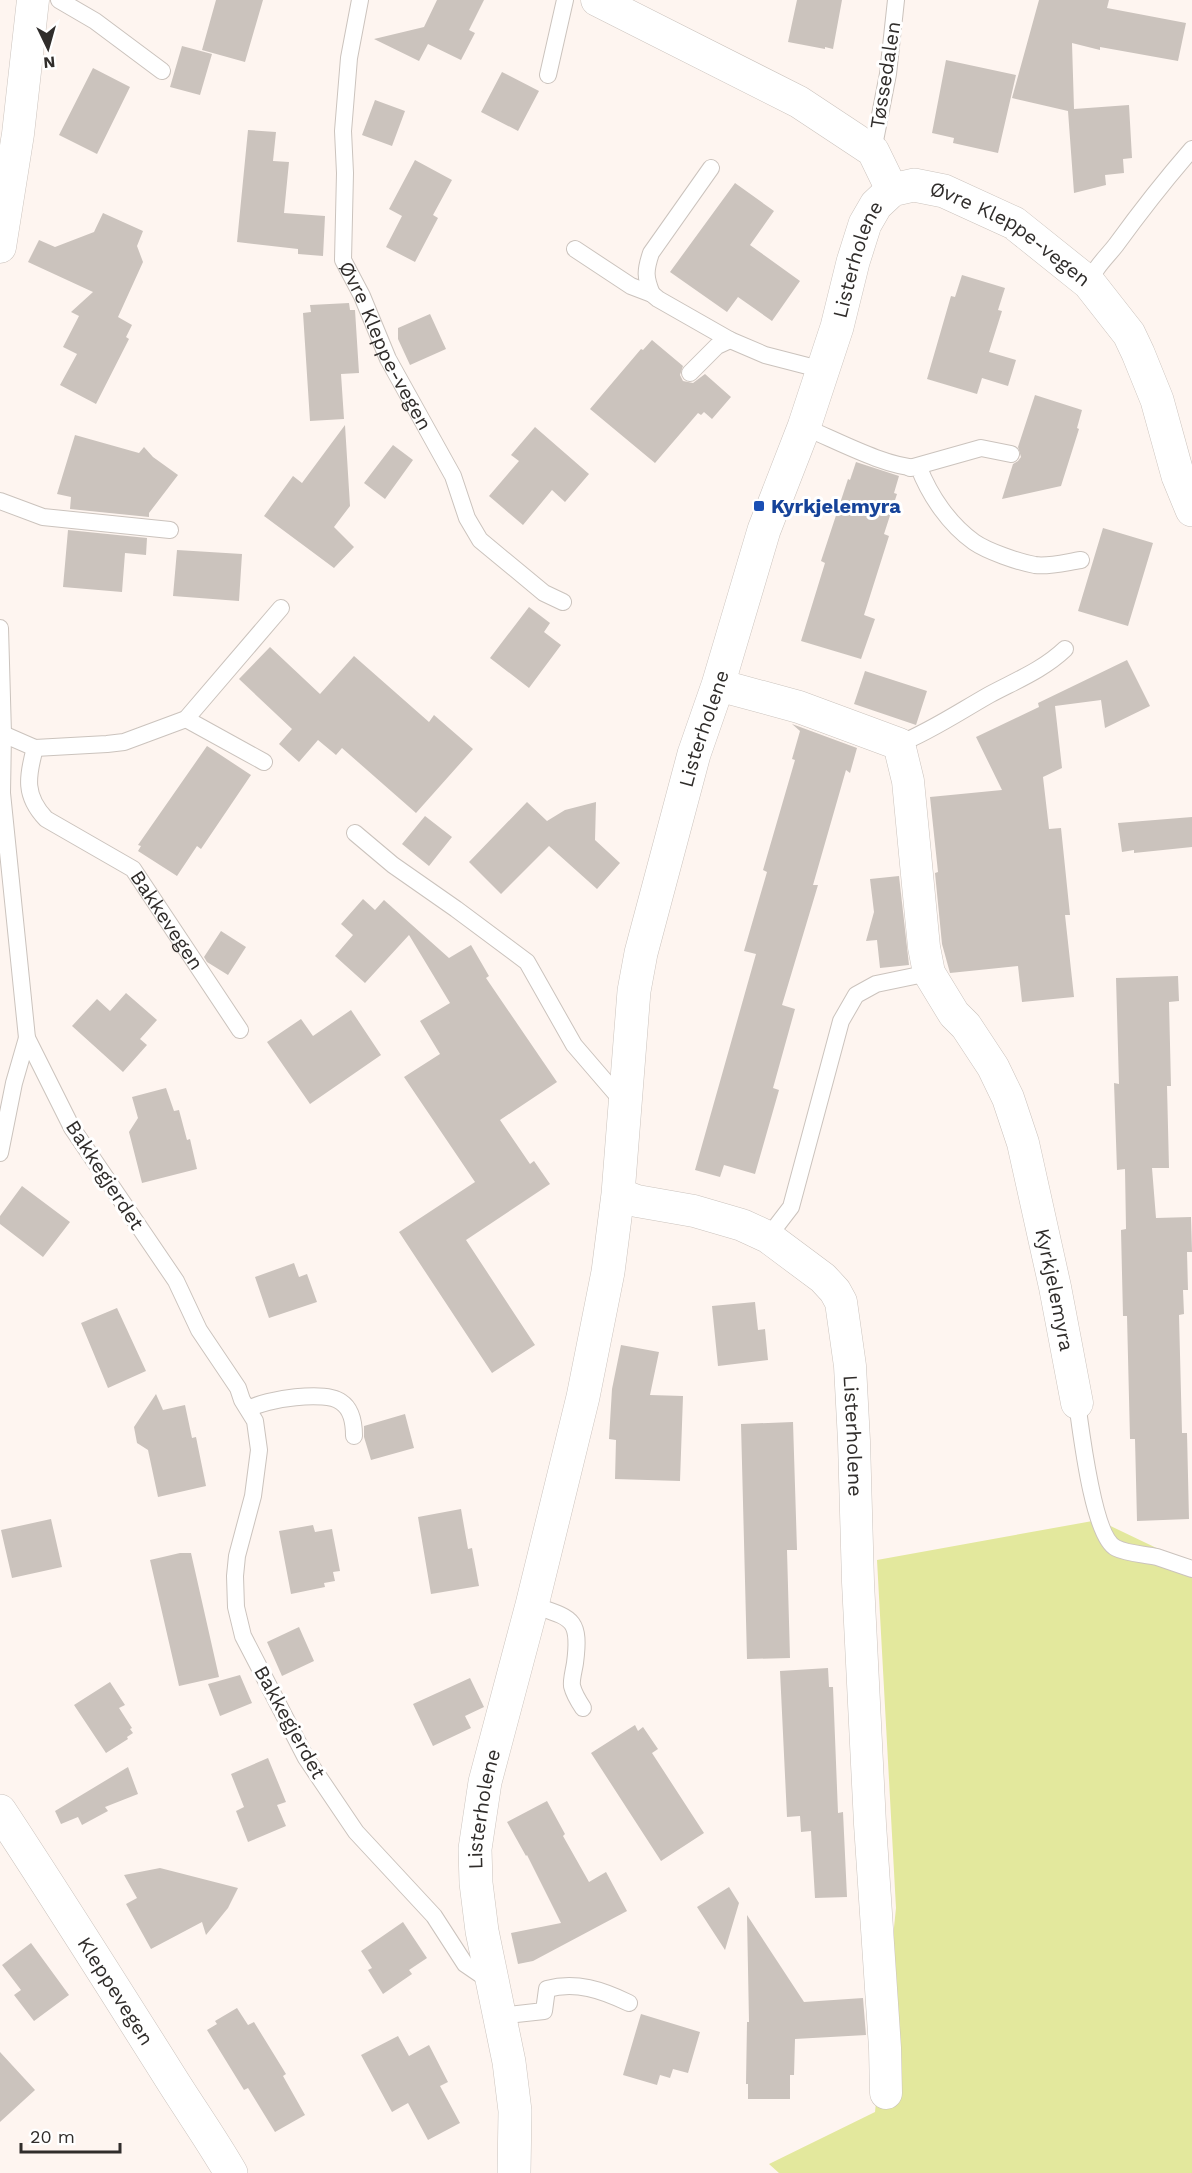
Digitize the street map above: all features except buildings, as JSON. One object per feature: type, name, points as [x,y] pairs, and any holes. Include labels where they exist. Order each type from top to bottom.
[{"type":"street","points":[[0,247],[18,134],[33,0]]},
{"type":"street","points":[[597,0],[800,102],[873,151],[892,189]]},
{"type":"street","name":"Øvre Kleppe-vegen","points":[[892,189],[914,185],[945,191],[1014,223],[1089,283],[1129,334],[1157,400],[1178,476],[1192,510]]},
{"type":"street","name":"Listerholene","points":[[514,2173],[515,2111],[509,2062],[482,1931],[476,1883],[476,1849],[485,1782],[492,1750],[532,1605],[583,1397],[608,1272],[618,1194],[634,991],[640,953],[694,754],[718,685],[764,530],[804,427],[823,370],[865,224],[876,205],[892,189]]},
{"type":"street","points":[[718,685],[799,707],[899,744]]},
{"type":"street","name":"Kyrkjelemyra","points":[[899,744],[908,781],[924,947],[929,973],[954,1014],[966,1026],[993,1067],[1014,1116],[1023,1143],[1048,1254],[1077,1403]]},
{"type":"street","name":"Listerholene","points":[[618,1194],[637,1200],[694,1210],[742,1225],[768,1237],[824,1278],[841,1302],[850,1366],[858,1582],[886,2093]]},
{"type":"street","name":"Kleppevegen","points":[[0,1811],[81,1934],[176,2087],[206,2129],[231,2173]]},
{"type":"lane","points":[[58,0],[95,21],[162,71]]},
{"type":"lane","name":"Øvre Kleppe-vegen","points":[[360,0],[349,58],[343,131],[345,173],[343,260],[362,296],[388,359],[453,476],[467,518],[480,540],[544,593],[563,602]]},
{"type":"lane","points":[[548,75],[565,0]]},
{"type":"lane","name":"Tøssedalen","points":[[873,151],[888,74],[896,0]]},
{"type":"lane","points":[[1089,283],[1095,269],[1109,255],[1159,188],[1192,149]]},
{"type":"lane","points":[[652,294],[646,279],[646,266],[651,253],[711,168]]},
{"type":"lane","points":[[575,249],[631,286],[652,294],[730,340],[765,355],[823,370]]},
{"type":"lane","points":[[690,373],[717,346],[730,340]]},
{"type":"lane","points":[[804,427],[878,458],[910,468],[919,468],[937,504],[974,542],[994,552],[1035,565],[1081,560]]},
{"type":"lane","points":[[910,468],[981,448],[1011,454]]},
{"type":"lane","points":[[0,501],[43,518],[170,530]]},
{"type":"lane","points":[[3,734],[35,748],[124,742],[186,719],[281,608]]},
{"type":"lane","points":[[0,628],[2,793],[27,1038],[14,1083],[0,1154]]},
{"type":"lane","points":[[899,744],[928,732],[1051,662],[1065,649]]},
{"type":"lane","points":[[186,719],[264,762]]},
{"type":"lane","name":"Bakkevegen","points":[[35,748],[29,777],[34,807],[46,819],[133,868],[240,1030]]},
{"type":"lane","points":[[355,833],[393,865],[527,962],[574,1045],[617,1095],[626,1097]]},
{"type":"lane","points":[[768,1237],[791,1207],[841,1021],[856,995],[876,984],[929,973]]},
{"type":"lane","name":"Bakkegjerdet","points":[[27,1038],[72,1128],[176,1281],[199,1330],[238,1388],[242,1400],[255,1421],[260,1450],[253,1496],[237,1556],[235,1576],[236,1607],[243,1636],[306,1758],[356,1832],[434,1916],[465,1964],[474,1972],[490,1978]]},
{"type":"lane","points":[[249,1410],[272,1400],[329,1397],[339,1400],[346,1406],[351,1416],[354,1436]]},
{"type":"lane","name":"Kyrkjelemyra","points":[[1077,1403],[1090,1483],[1106,1538],[1115,1548],[1157,1557],[1192,1569]]},
{"type":"lane","points":[[532,1605],[561,1614],[572,1622],[577,1630],[572,1686],[583,1708]]},
{"type":"lane","points":[[499,2016],[544,2011],[547,1989],[557,1986],[585,1987],[605,1992],[629,2003]]},
{"type":"green space","points":[[1098,1520],[1192,1565],[1192,2173],[779,2173],[769,2164],[875,2112],[896,1908],[877,1560]]},
{"type":"place","name":"Kyrkjelemyra","points":[[759,506]]}]
